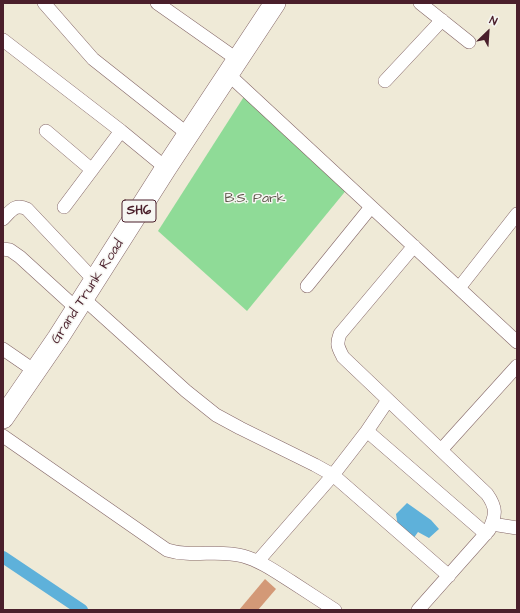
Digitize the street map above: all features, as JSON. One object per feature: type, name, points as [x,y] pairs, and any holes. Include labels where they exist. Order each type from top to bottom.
[{"type":"main road","name":"Grand Trunk Road","points":[[3,418],[80,304],[166,168],[275,3]]},
{"type":"street","points":[[44,3],[93,59],[189,135]]},
{"type":"street","points":[[157,3],[233,67],[371,207],[517,342]]},
{"type":"street","points":[[420,3],[469,42]]},
{"type":"street","points":[[385,81],[442,20]]},
{"type":"street","points":[[3,40],[121,131],[166,168]]},
{"type":"street","points":[[46,131],[92,170]]},
{"type":"street","points":[[64,207],[121,131]]},
{"type":"street","points":[[3,220],[12,209],[17,206],[27,209],[95,281]]},
{"type":"street","points":[[307,286],[371,207]]},
{"type":"street","points":[[459,288],[517,214]]},
{"type":"street","points":[[414,246],[340,334],[337,342],[339,349],[343,357],[487,494],[495,509],[494,520],[489,529],[418,610]]},
{"type":"street","points":[[3,249],[10,250],[20,257],[216,414],[240,428],[333,475],[449,576]]},
{"type":"street","points":[[3,349],[35,372]]},
{"type":"street","points":[[441,450],[517,366]]},
{"type":"street","points":[[258,561],[333,475],[367,431],[388,400]]},
{"type":"street","points":[[367,431],[489,529],[517,528]]},
{"type":"street","points":[[3,436],[168,550],[177,554],[228,553],[258,561],[335,610]]},
{"type":"green space","name":"B.S. Park","points":[[245,95],[348,188],[247,311],[158,231]]},
{"type":"water","points":[[407,503],[431,520],[439,529],[429,538],[418,532],[413,539],[398,527],[396,514]]},
{"type":"building","points":[[265,579],[276,589],[258,610],[239,610]]},
{"type":"waterway","points":[[3,557],[82,610]]}]
